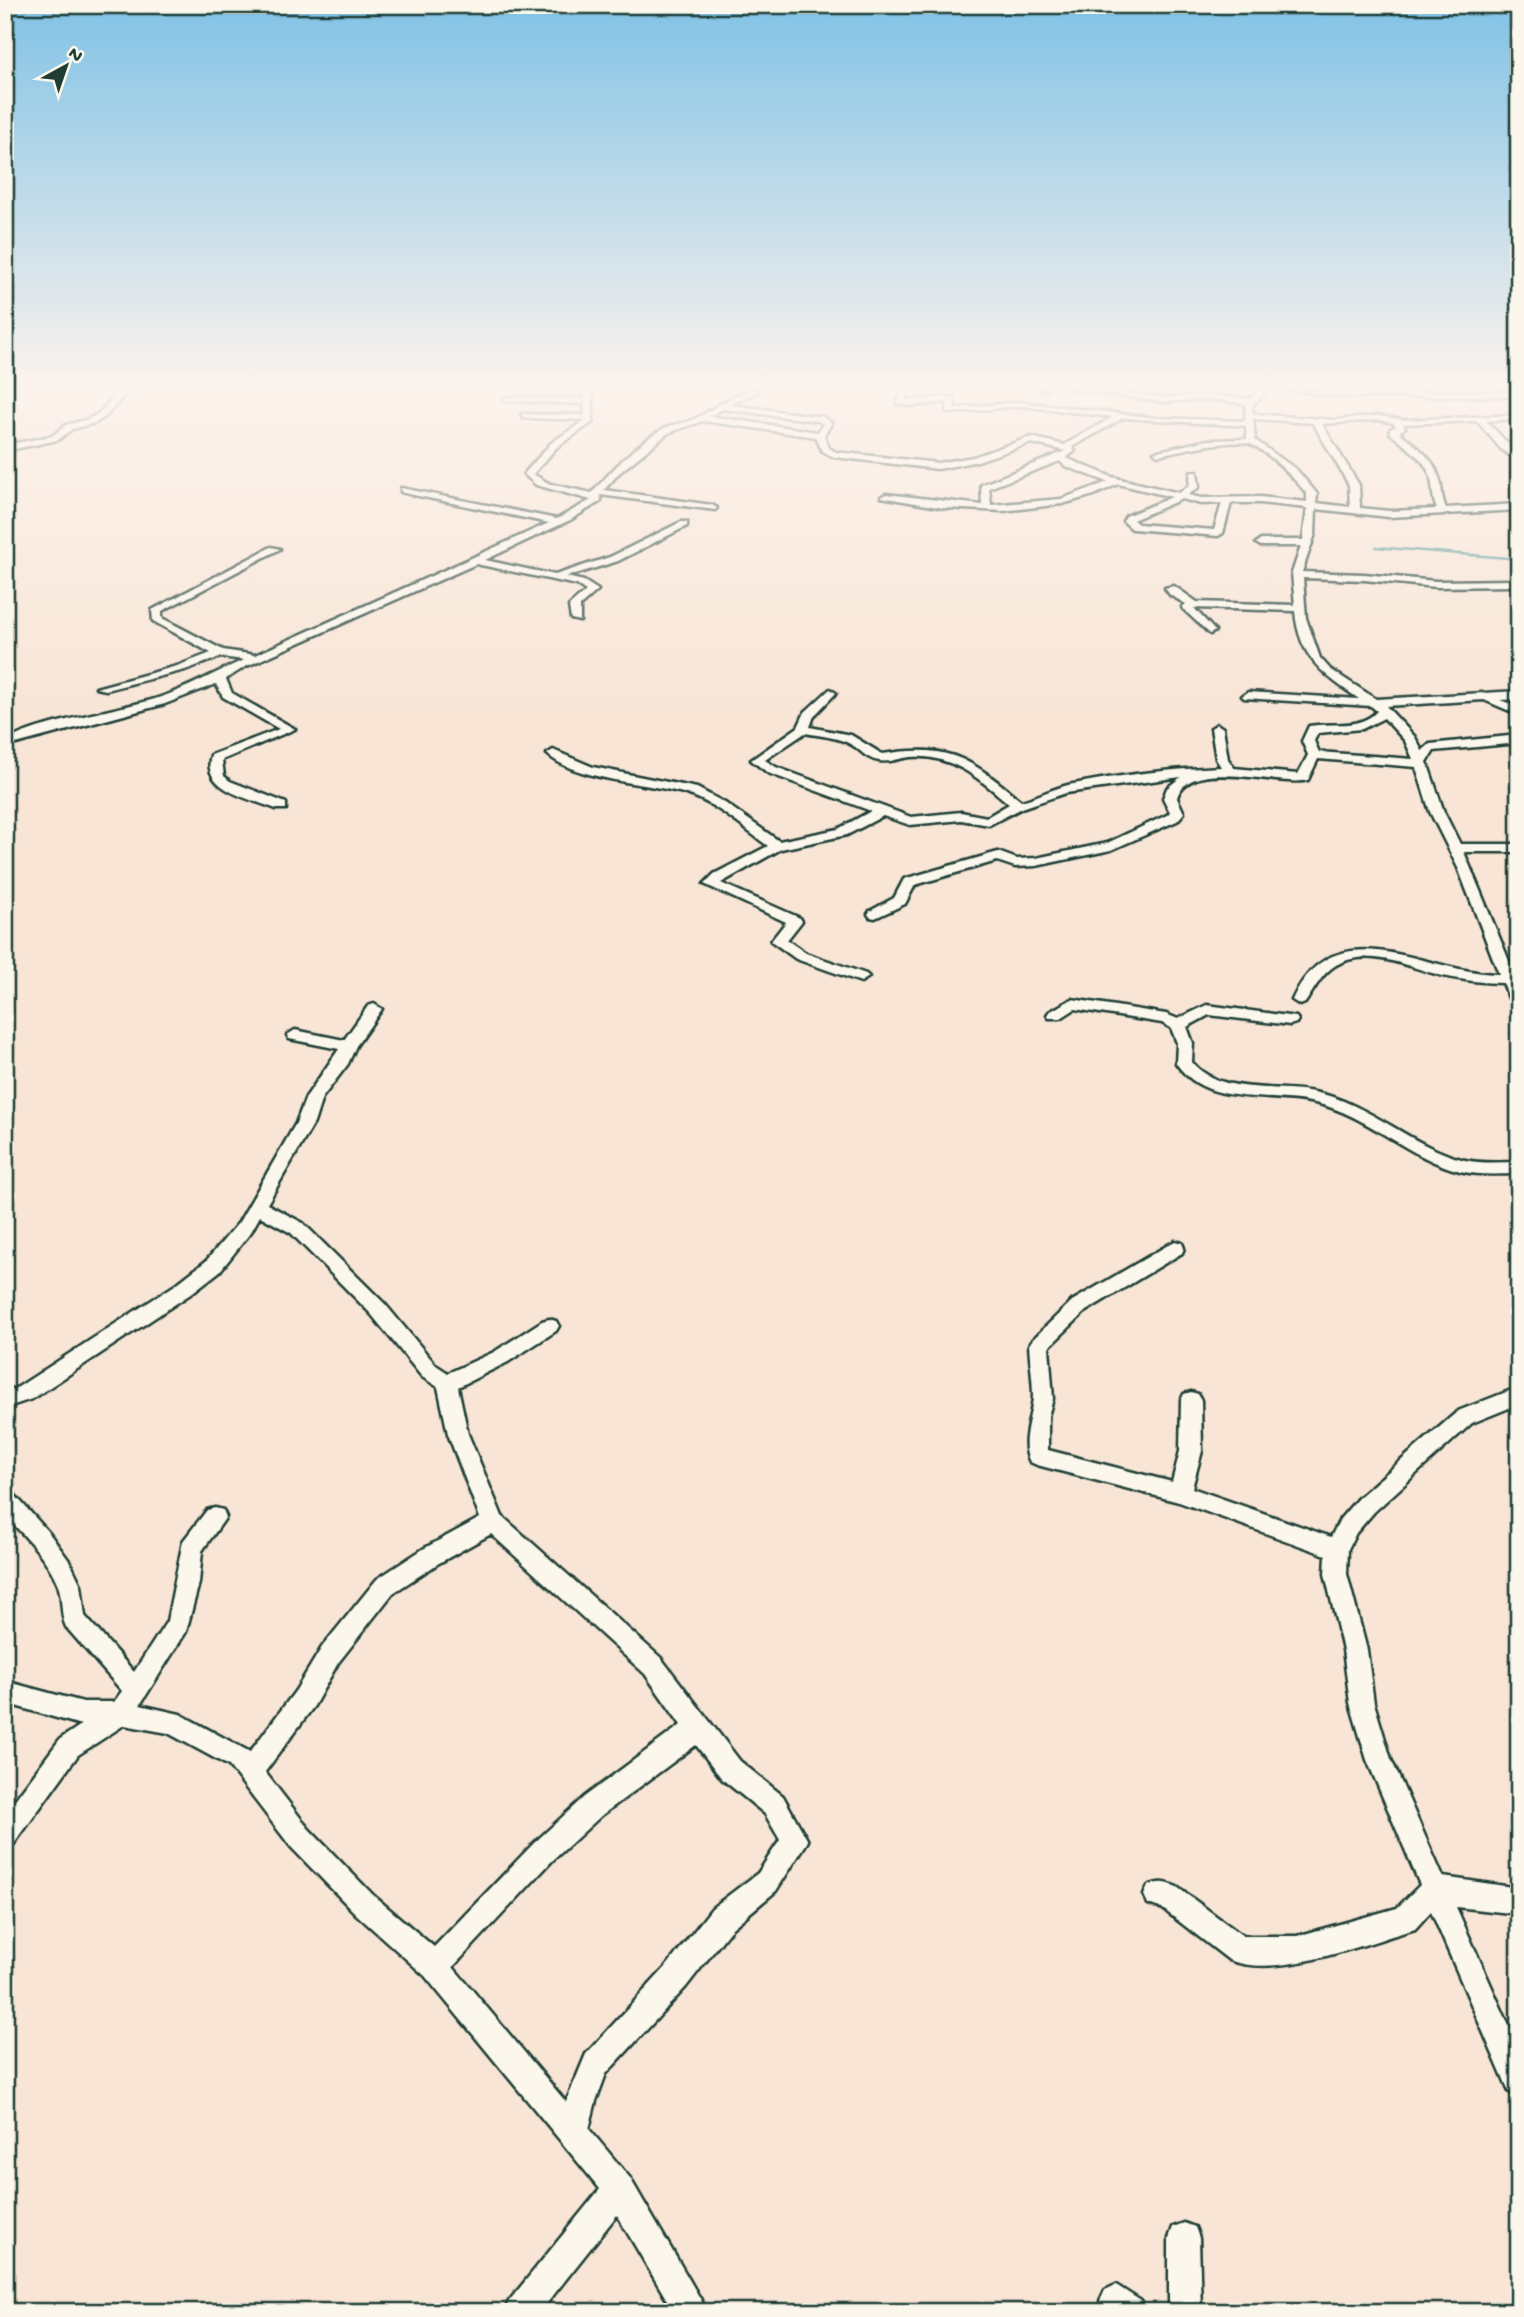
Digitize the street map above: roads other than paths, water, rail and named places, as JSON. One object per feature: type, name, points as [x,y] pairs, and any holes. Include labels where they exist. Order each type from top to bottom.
[{"type":"street","points":[[434,497],[558,522]]},
{"type":"street","points":[[16,740],[60,726],[158,702],[220,679],[256,658],[558,522],[594,502],[597,497]]},
{"type":"street","points":[[622,497],[712,508]]},
{"type":"street","points":[[887,497],[951,507],[1045,503],[1068,497]]},
{"type":"street","points":[[986,497],[987,506]]},
{"type":"street","points":[[1177,497],[1227,501],[1260,500],[1389,514],[1516,509]]},
{"type":"street","points":[[1311,497],[1310,534],[1297,575],[1300,608],[1315,659],[1326,671],[1380,706],[1411,740],[1421,761],[1437,812],[1465,868],[1519,1003]]},
{"type":"street","points":[[1354,497],[1355,512]]},
{"type":"street","points":[[1436,497],[1443,512]]},
{"type":"street","points":[[1180,498],[1129,518],[1128,521],[1135,527],[1218,533],[1227,501]]},
{"type":"street","points":[[555,579],[567,572],[614,559],[684,524]]},
{"type":"street","points":[[1261,542],[1306,543]]},
{"type":"street","points":[[256,658],[220,653],[157,619],[158,610],[275,549]]},
{"type":"street","points":[[474,561],[580,583],[593,590],[578,601],[574,609],[576,620]]},
{"type":"street","points":[[1297,575],[1364,577],[1436,584],[1513,583]]},
{"type":"street","points":[[1170,588],[1195,605]]},
{"type":"street","points":[[1210,631],[1187,607],[1300,608]]},
{"type":"street","points":[[102,688],[173,670],[220,653]]},
{"type":"street","points":[[220,679],[227,695],[289,729],[215,758],[218,777],[225,784],[281,806]]},
{"type":"street","points":[[830,693],[809,715],[803,729],[757,760],[772,771],[910,821],[961,816],[989,821],[1018,805],[1032,803],[1066,789],[1198,771],[1303,777],[1314,755],[1308,741],[1312,729],[1368,723],[1381,716],[1380,706]]},
{"type":"street","points":[[1248,696],[1380,706],[1519,695]]},
{"type":"street","points":[[1469,697],[1489,700],[1519,711]]},
{"type":"street","points":[[1217,728],[1222,759],[1230,771]]},
{"type":"street","points":[[803,729],[847,738],[881,758],[912,753],[947,757],[966,764],[1018,805]]},
{"type":"street","points":[[1314,755],[1412,764],[1421,761],[1430,748],[1519,739]]},
{"type":"street","points":[[553,754],[589,770],[692,791],[720,806],[777,846]]},
{"type":"street","points":[[875,914],[900,901],[909,882],[998,856],[1015,863],[1036,862],[1111,846],[1172,818],[1177,813],[1170,798],[1172,791],[1198,771]]},
{"type":"street","points":[[861,977],[817,962],[789,948],[778,941],[795,921],[711,884],[777,846],[842,832],[880,812]]},
{"type":"street","points":[[1453,848],[1519,848]]},
{"type":"street","points":[[1300,1000],[1303,991],[1319,971],[1335,958],[1369,951],[1459,975],[1508,978]]},
{"type":"street","points":[[1055,1015],[1072,1004],[1166,1019],[1178,1025],[1185,1043],[1184,1063],[1197,1078],[1217,1087],[1286,1092],[1318,1098],[1382,1125],[1422,1149],[1462,1166],[1519,1168]]},
{"type":"street","points":[[5,1400],[25,1393],[203,1275],[245,1227],[305,1123],[314,1097],[342,1060],[348,1046],[374,1009]]},
{"type":"street","points":[[1178,1025],[1207,1010],[1290,1020]]},
{"type":"street","points":[[295,1035],[348,1046]]},
{"type":"street","points":[[257,1206],[297,1228],[378,1309],[429,1371],[447,1383],[458,1434],[494,1522],[653,1666],[731,1770],[774,1805],[795,1842],[767,1882],[722,1918],[676,1977],[596,2064],[573,2134]]},
{"type":"street","points":[[1175,1248],[1079,1306],[1039,1345],[1043,1399],[1038,1416],[1037,1456],[1180,1493],[1337,1549]]},
{"type":"street","points":[[447,1383],[501,1357],[550,1326]]},
{"type":"street","points":[[1519,1395],[1465,1417],[1366,1505],[1348,1527],[1337,1549],[1336,1574],[1355,1650],[1362,1703],[1379,1760],[1519,2082]]},
{"type":"street","points":[[1180,1493],[1191,1451],[1191,1400]]},
{"type":"street","points":[[5,1500],[55,1557],[75,1601],[74,1620],[125,1679],[138,1688]]},
{"type":"street","points":[[5,1835],[69,1747],[121,1713],[138,1688],[178,1625],[188,1583],[191,1548],[215,1517]]},
{"type":"street","points":[[251,1771],[305,1698],[330,1655],[385,1586],[431,1556],[494,1522]]},
{"type":"street","points":[[5,1692],[83,1714],[121,1713],[171,1722],[206,1741],[222,1746],[238,1757],[300,1838],[365,1905],[435,1966],[619,2189],[692,2312]]},
{"type":"street","points":[[435,1966],[543,1852],[583,1814],[698,1728]]},
{"type":"street","points":[[1157,1895],[1168,1896],[1239,1950],[1297,1950],[1405,1919],[1435,1888]]},
{"type":"street","points":[[1435,1888],[1459,1894],[1519,1901]]},
{"type":"street","points":[[520,2312],[619,2189]]},
{"type":"street","points":[[1184,2238],[1185,2312]]},
{"type":"waterway","points":[[1376,547],[1519,559]]}]
